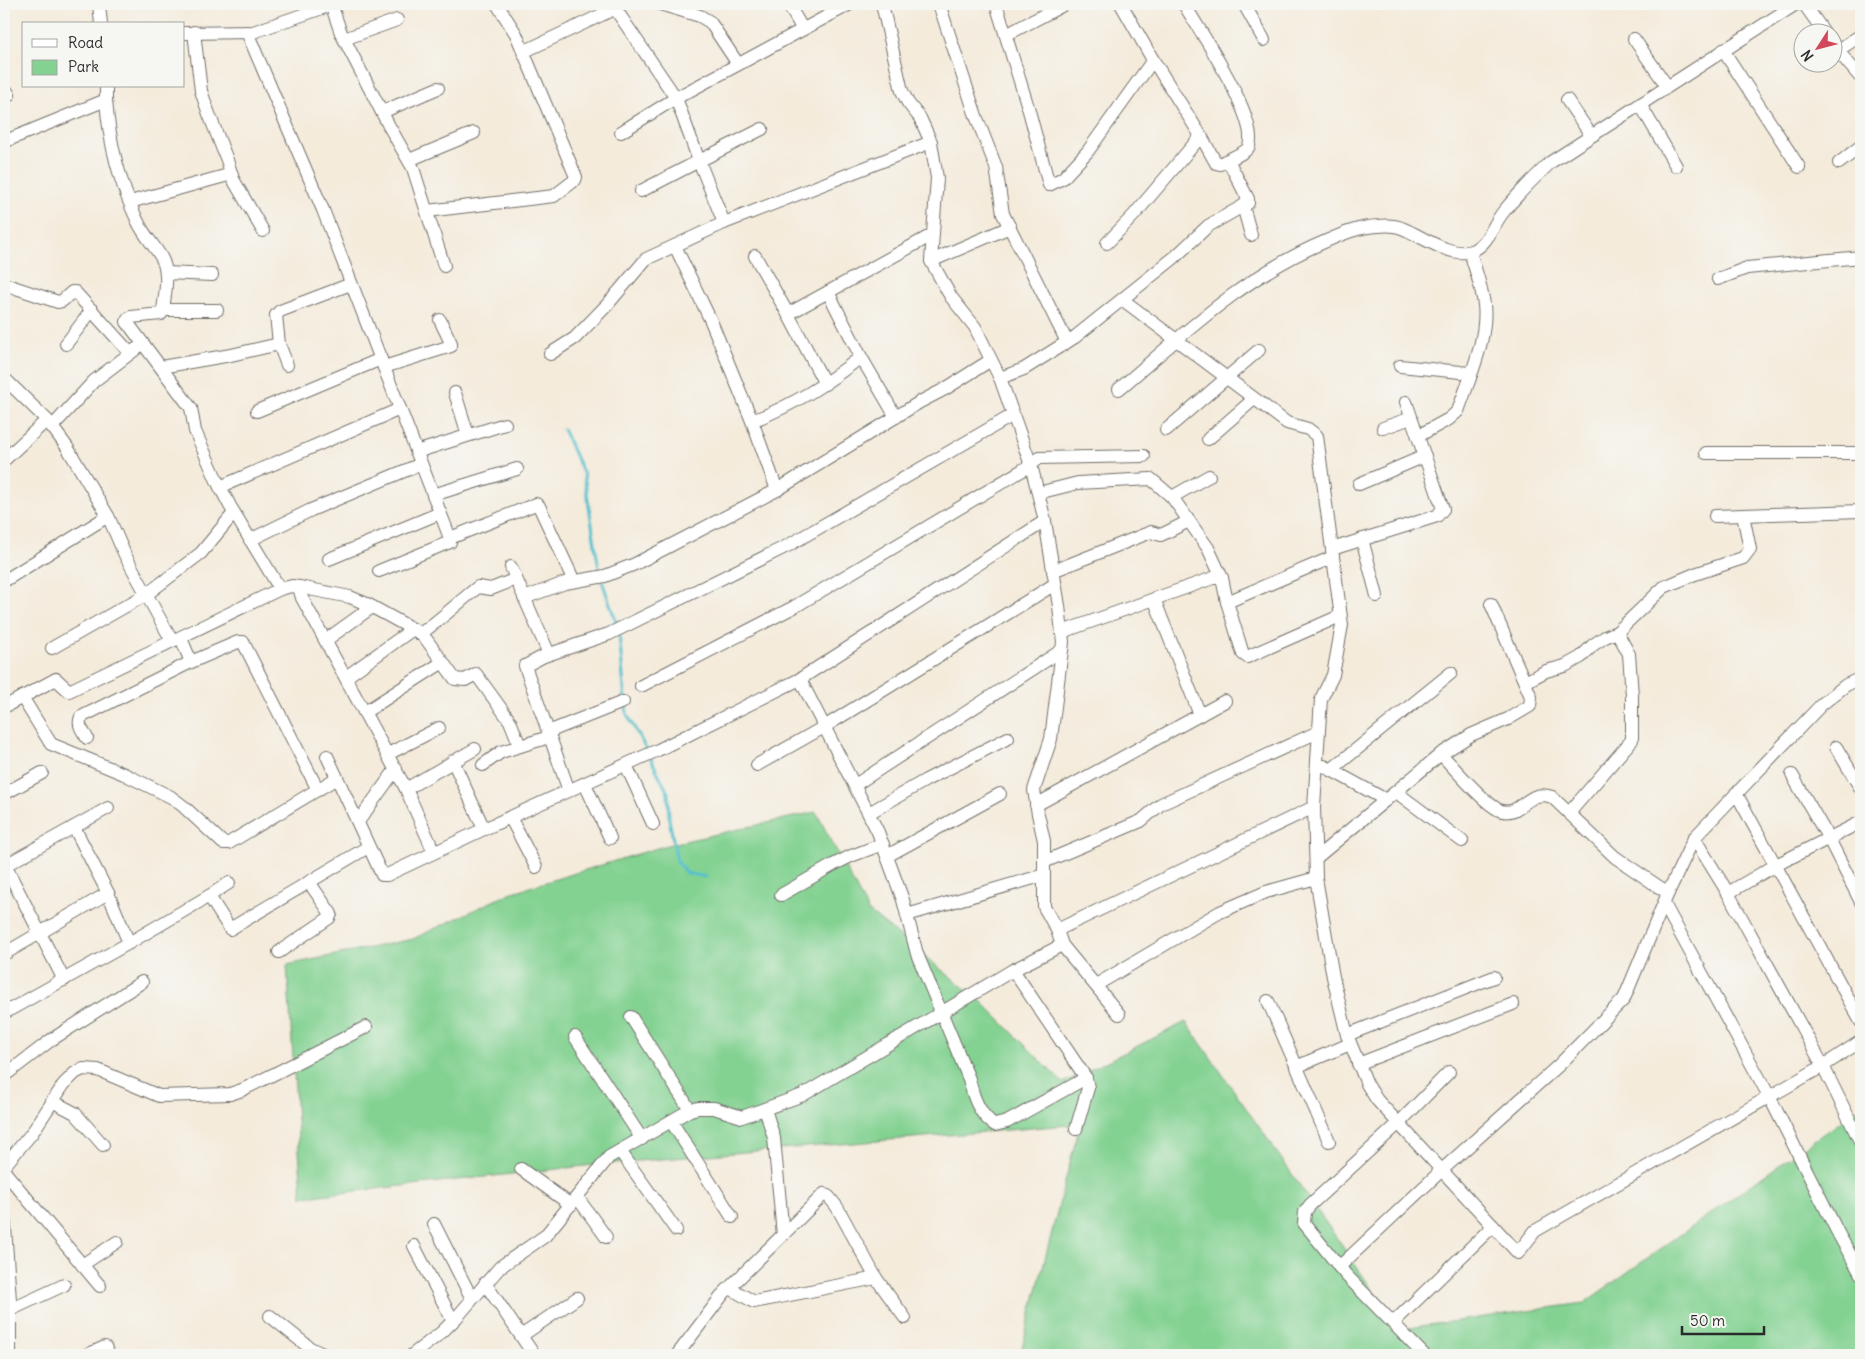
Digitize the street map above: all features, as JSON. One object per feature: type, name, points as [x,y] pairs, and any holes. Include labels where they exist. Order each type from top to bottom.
[{"type":"street","points":[[99,4],[101,22]]},
{"type":"street","points":[[263,231],[233,179],[201,91],[189,32],[254,32],[331,4],[344,39],[413,168],[444,266]]},
{"type":"street","points":[[427,211],[554,196],[575,180],[576,176],[516,34],[497,4]]},
{"type":"street","points":[[660,4],[700,16],[710,22],[738,64]]},
{"type":"street","points":[[788,4],[802,28]]},
{"type":"street","points":[[621,132],[676,98],[802,28],[850,4]]},
{"type":"street","points":[[882,4],[902,91],[920,118],[931,142],[937,178],[931,261],[952,297],[975,327],[1000,378],[1031,466],[1045,521],[1062,632],[1062,650],[1051,739],[1034,790],[1044,841],[1044,907],[1057,930],[1062,945],[1119,1014]]},
{"type":"street","points":[[939,4],[976,116],[996,167],[1004,214],[1067,342]]},
{"type":"street","points":[[996,4],[1028,107],[1049,185],[1063,178],[1088,152],[1153,60]]},
{"type":"street","points":[[1006,35],[1065,4]]},
{"type":"street","points":[[1121,4],[1216,163],[1220,164],[1246,151],[1249,146],[1250,129],[1224,71],[1184,4]]},
{"type":"street","points":[[1244,4],[1264,40]]},
{"type":"street","points":[[1119,389],[1229,296],[1272,267],[1302,251],[1354,229],[1368,226],[1394,226],[1403,228],[1441,248],[1470,252],[1486,240],[1505,210],[1551,162],[1796,4]]},
{"type":"street","points":[[1804,4],[1817,22]]},
{"type":"street","points":[[523,52],[613,7],[676,98],[724,224]]},
{"type":"street","points":[[344,39],[397,20]]},
{"type":"street","points":[[247,32],[319,200],[450,538],[450,542],[379,571]]},
{"type":"street","points":[[1842,44],[1861,35]]},
{"type":"street","points":[[1634,39],[1667,86]]},
{"type":"street","points":[[1724,50],[1800,167]]},
{"type":"street","points":[[1842,56],[1861,78]]},
{"type":"street","points":[[106,88],[112,145],[130,202],[138,223],[162,259],[166,273],[164,310],[161,314],[128,319],[127,322],[191,408],[195,431],[220,487],[280,590]]},
{"type":"street","points":[[382,112],[438,88]]},
{"type":"street","points":[[4,144],[8,140],[106,100]]},
{"type":"street","points":[[1567,100],[1591,135]]},
{"type":"street","points":[[1640,104],[1676,166]]},
{"type":"street","points":[[641,192],[762,129]]},
{"type":"street","points":[[409,160],[474,133]]},
{"type":"street","points":[[1107,243],[1134,215],[1201,136]]},
{"type":"street","points":[[550,354],[575,338],[608,304],[646,259],[724,224],[931,142]]},
{"type":"street","points":[[1838,162],[1861,146]]},
{"type":"street","points":[[1000,378],[1024,369],[1067,342],[1123,300],[1175,257],[1208,226],[1248,203],[1248,199],[1228,160]]},
{"type":"street","points":[[130,202],[232,174]]},
{"type":"street","points":[[1243,206],[1251,235]]},
{"type":"street","points":[[931,261],[1010,227]]},
{"type":"street","points":[[788,314],[932,235]]},
{"type":"street","points":[[675,246],[711,321],[752,421],[777,490]]},
{"type":"street","points":[[1418,436],[1449,419],[1458,411],[1484,329],[1482,290],[1470,252]]},
{"type":"street","points":[[755,256],[826,384]]},
{"type":"street","points":[[1718,279],[1747,268],[1861,257]]},
{"type":"street","points":[[166,273],[212,275]]},
{"type":"street","points":[[4,284],[58,302],[62,301],[72,292],[75,292],[130,353]]},
{"type":"street","points":[[287,365],[279,344],[276,315],[280,311],[351,284]]},
{"type":"street","points":[[828,292],[896,417]]},
{"type":"street","points":[[1123,300],[1287,423],[1308,429],[1317,436],[1342,625],[1334,675],[1321,699],[1314,807],[1316,878],[1333,977],[1349,1040],[1372,1092],[1398,1124],[1518,1253],[1535,1231],[1823,1066],[1861,1041]]},
{"type":"street","points":[[66,344],[92,310]]},
{"type":"street","points":[[164,310],[217,310]]},
{"type":"street","points":[[257,412],[382,363],[451,346],[440,320]]},
{"type":"street","points":[[4,460],[50,424],[94,381],[143,343]]},
{"type":"street","points":[[161,367],[231,355],[279,344]]},
{"type":"street","points":[[1166,430],[1259,350]]},
{"type":"street","points":[[752,421],[780,410],[826,384],[862,357]]},
{"type":"street","points":[[524,598],[558,585],[600,576],[635,564],[777,490],[920,402],[945,390],[991,360]]},
{"type":"street","points":[[1400,366],[1471,373]]},
{"type":"street","points":[[4,378],[50,424],[67,447],[108,516],[126,555],[148,594],[191,662]]},
{"type":"street","points":[[455,393],[468,435]]},
{"type":"street","points":[[1208,439],[1254,399]]},
{"type":"street","points":[[1227,602],[1362,539],[1436,516],[1443,509],[1406,402]]},
{"type":"street","points":[[220,487],[400,409]]},
{"type":"street","points":[[569,791],[525,666],[549,654],[609,634],[790,545],[1013,416]]},
{"type":"street","points":[[1383,428],[1411,418]]},
{"type":"street","points":[[416,452],[505,424]]},
{"type":"street","points":[[1706,453],[1861,453]]},
{"type":"street","points":[[641,686],[794,607],[1031,466],[1039,458],[1144,456]]},
{"type":"street","points":[[1359,484],[1425,456]]},
{"type":"street","points":[[250,540],[311,510],[421,464]]},
{"type":"street","points":[[433,495],[517,469]]},
{"type":"street","points":[[1172,497],[1209,476]]},
{"type":"street","points":[[1038,493],[1078,483],[1151,479],[1172,497],[1208,548],[1222,578],[1227,602],[1243,654],[1248,657],[1340,616]]},
{"type":"street","points":[[450,538],[536,504],[539,506],[574,581]]},
{"type":"street","points":[[1715,516],[1861,511]]},
{"type":"street","points":[[52,648],[148,594],[201,553],[234,513]]},
{"type":"street","points":[[329,559],[440,513]]},
{"type":"street","points":[[1525,682],[1546,671],[1565,666],[1581,657],[1593,645],[1617,632],[1664,587],[1743,558],[1750,550],[1742,515]]},
{"type":"street","points":[[4,581],[108,516]]},
{"type":"street","points":[[327,756],[382,875],[387,876],[434,852],[642,758],[800,679],[1045,521]]},
{"type":"street","points":[[757,766],[824,727],[1054,577],[1151,532],[1161,535],[1189,521]]},
{"type":"street","points":[[1362,539],[1377,596]]},
{"type":"street","points":[[511,567],[549,654]]},
{"type":"street","points":[[1062,632],[1213,578],[1222,578]]},
{"type":"street","points":[[346,677],[449,613],[454,606],[478,587],[491,589],[516,579]]},
{"type":"street","points":[[4,707],[56,679],[69,691],[292,586],[350,597],[372,606],[417,632],[455,678],[465,680],[476,674],[510,721],[520,746]]},
{"type":"street","points":[[299,587],[302,598],[396,769],[434,852]]},
{"type":"street","points":[[1154,599],[1200,715]]},
{"type":"street","points":[[1316,858],[1440,754],[1471,735],[1508,719],[1530,706],[1531,697],[1491,604]]},
{"type":"street","points":[[326,640],[372,606]]},
{"type":"street","points":[[1569,813],[1632,740],[1632,694],[1629,654],[1617,632]]},
{"type":"street","points":[[87,738],[79,725],[78,721],[81,717],[191,662],[238,642],[243,642],[318,790]]},
{"type":"street","points":[[855,785],[1062,650]]},
{"type":"street","points":[[365,712],[443,662]]},
{"type":"street","points":[[1331,770],[1451,673]]},
{"type":"street","points":[[1340,1266],[1442,1170],[1559,1065],[1624,999],[1666,898],[1694,838],[1822,704],[1846,685],[1861,678]]},
{"type":"street","points":[[800,679],[869,813],[885,850],[907,915],[917,954],[969,1079],[972,1095],[989,1122],[995,1125],[1007,1122],[1086,1078]]},
{"type":"street","points":[[22,697],[51,744],[124,774],[171,797],[223,843],[229,843],[337,778]]},
{"type":"street","points":[[1036,805],[1225,701]]},
{"type":"street","points":[[483,765],[501,752],[520,746],[622,702]]},
{"type":"street","points":[[388,754],[439,728]]},
{"type":"street","points":[[907,915],[1044,868],[1142,821],[1161,804],[1318,732]]},
{"type":"street","points":[[869,813],[926,780],[1008,738]]},
{"type":"street","points":[[1836,747],[1861,789]]},
{"type":"street","points":[[406,789],[475,749]]},
{"type":"street","points":[[1440,754],[1490,804],[1501,811],[1512,811],[1542,794],[1552,797],[1615,857],[1666,898],[1839,1235],[1861,1274]]},
{"type":"street","points":[[453,761],[484,829]]},
{"type":"street","points":[[1316,762],[1391,796],[1462,841]]},
{"type":"street","points":[[626,765],[653,824]]},
{"type":"street","points":[[358,822],[396,769]]},
{"type":"street","points":[[4,794],[42,773]]},
{"type":"street","points":[[1792,775],[1861,902]]},
{"type":"street","points":[[584,784],[610,838]]},
{"type":"street","points":[[1736,793],[1861,1022]]},
{"type":"street","points":[[781,895],[851,856],[885,850],[1000,794]]},
{"type":"street","points":[[1057,930],[1314,807]]},
{"type":"street","points":[[64,980],[4,866],[108,808]]},
{"type":"street","points":[[510,818],[536,867]]},
{"type":"street","points":[[1728,893],[1776,865],[1861,822]]},
{"type":"street","points":[[74,827],[108,893],[129,944]]},
{"type":"street","points":[[1694,838],[1728,893],[1823,1066],[1861,1143]]},
{"type":"street","points":[[209,896],[230,929],[368,847]]},
{"type":"street","points":[[1096,985],[1220,912],[1266,892],[1316,878]]},
{"type":"street","points":[[279,952],[329,918],[331,914],[309,882]]},
{"type":"street","points":[[4,1013],[129,944],[229,883]]},
{"type":"street","points":[[4,954],[108,893]]},
{"type":"street","points":[[412,1355],[453,1321],[500,1267],[545,1236],[609,1157],[690,1110],[714,1108],[742,1117],[802,1095],[1014,970],[1062,945]]},
{"type":"street","points":[[1014,970],[1086,1078],[1088,1088],[1076,1129]]},
{"type":"street","points":[[1296,1067],[1349,1040],[1494,978]]},
{"type":"street","points":[[4,1074],[51,1040],[142,982]]},
{"type":"street","points":[[1268,1001],[1329,1141]]},
{"type":"street","points":[[1358,1064],[1513,1004]]},
{"type":"street","points":[[631,1016],[690,1110]]},
{"type":"street","points":[[4,1166],[32,1134],[52,1101],[75,1072],[83,1069],[92,1069],[159,1096],[230,1094],[242,1090],[366,1027]]},
{"type":"street","points":[[575,1037],[642,1139]]},
{"type":"street","points":[[1424,1355],[1340,1266],[1304,1223],[1305,1212],[1319,1195],[1398,1124],[1449,1072]]},
{"type":"street","points":[[52,1101],[75,1114],[102,1145]]},
{"type":"street","points":[[765,1109],[774,1138],[784,1235]]},
{"type":"street","points":[[671,1121],[732,1217]]},
{"type":"street","points":[[620,1151],[676,1230]]},
{"type":"street","points":[[521,1169],[574,1201],[606,1237]]},
{"type":"street","points":[[4,1171],[100,1286]]},
{"type":"street","points":[[683,1352],[730,1288],[824,1194],[829,1196],[837,1207],[876,1278],[905,1318]]},
{"type":"street","points":[[4,1213],[10,1355]]},
{"type":"street","points":[[434,1224],[472,1299]]},
{"type":"street","points":[[1393,1323],[1493,1226]]},
{"type":"street","points":[[82,1265],[117,1242]]},
{"type":"street","points":[[414,1246],[453,1321]]},
{"type":"street","points":[[730,1288],[754,1302],[876,1278]]},
{"type":"street","points":[[485,1283],[534,1355]]},
{"type":"street","points":[[8,1319],[64,1285]]},
{"type":"street","points":[[521,1336],[576,1298]]},
{"type":"street","points":[[270,1316],[310,1348],[324,1355]]},
{"type":"street","points":[[87,1355],[105,1348],[109,1355]]},
{"type":"green space","points":[[816,812],[868,911],[983,1003],[1063,1083],[1186,1022],[1400,1329],[1584,1303],[1861,1107],[1861,1354],[1020,1355],[1080,1124],[603,1164],[302,1197],[287,965],[413,939],[510,893],[667,845]]},
{"type":"waterway","points":[[563,429],[584,475],[600,575]]},
{"type":"waterway","points":[[602,581],[618,627]]},
{"type":"waterway","points":[[619,633],[625,699]]},
{"type":"waterway","points":[[626,705],[627,714],[647,751]]},
{"type":"waterway","points":[[650,757],[668,793],[669,819],[677,861],[686,873],[706,877]]}]
